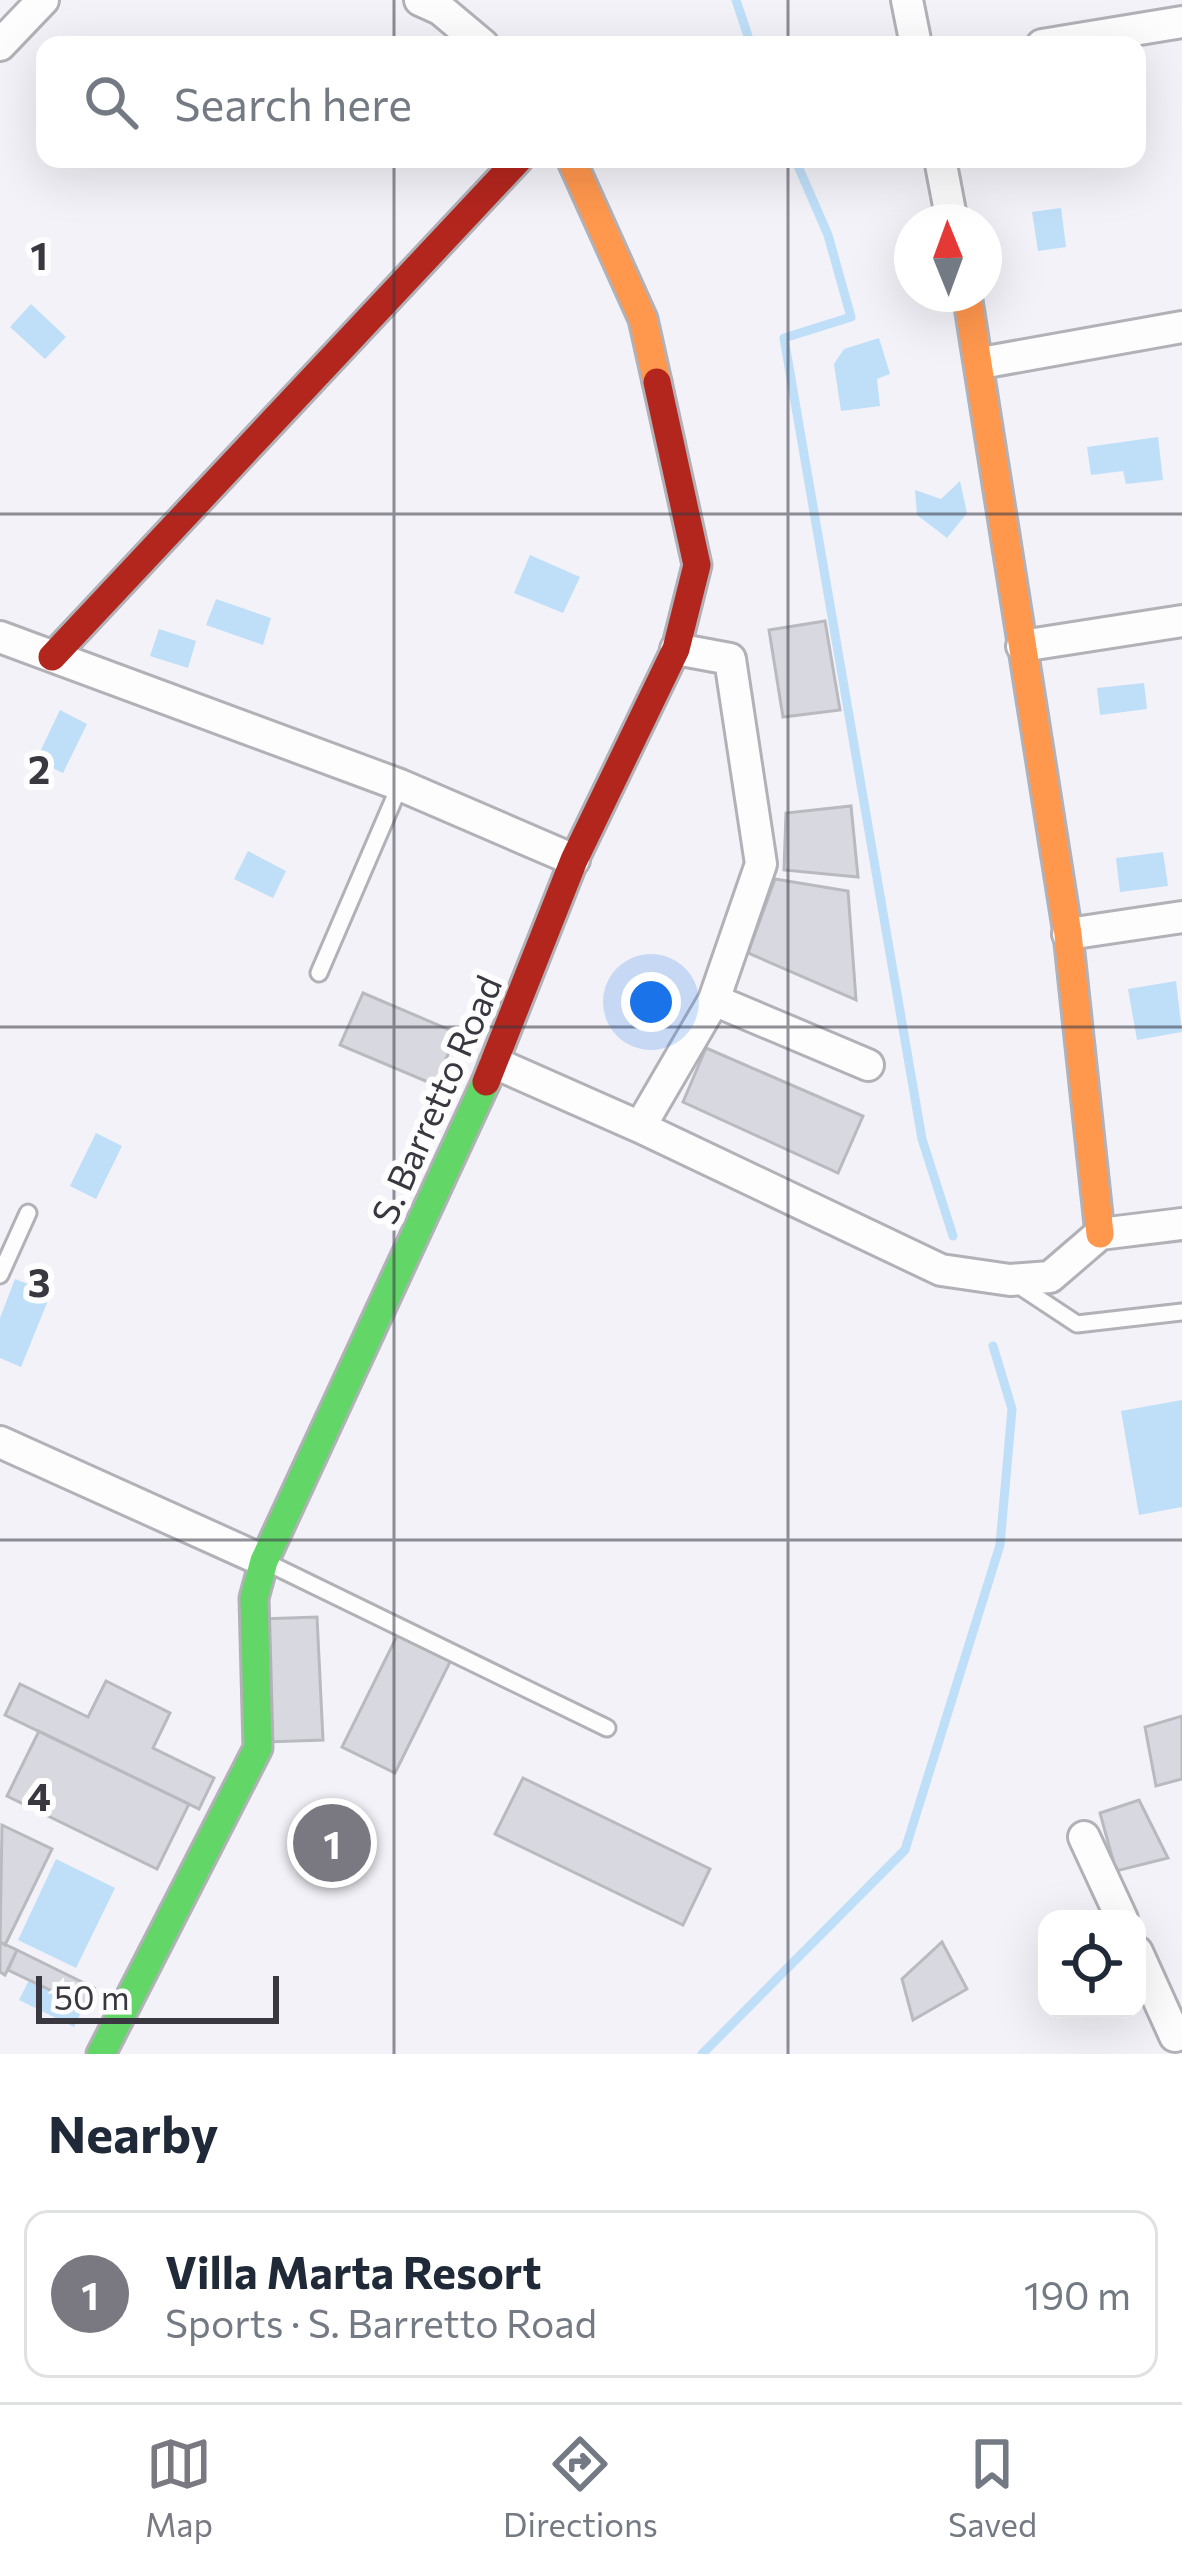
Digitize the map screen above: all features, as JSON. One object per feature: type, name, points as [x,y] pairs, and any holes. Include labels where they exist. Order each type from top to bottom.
[{"type":"street","points":[[0,45],[43,0]]},
{"type":"street","points":[[907,0],[914,36]]},
{"type":"street","points":[[433,3],[472,36]]},
{"type":"street","points":[[1097,36],[1182,22]]},
{"type":"street","points":[[52,657],[511,168]]},
{"type":"street","name":"S. Barretto Road","points":[[101,2054],[258,1748],[254,1598],[264,1561],[495,1063],[574,860],[676,649],[697,565],[643,319],[575,168]]},
{"type":"street","points":[[942,168],[949,204]]},
{"type":"street","points":[[971,312],[1068,934],[1100,1234]]},
{"type":"street","points":[[981,363],[1182,327]]},
{"type":"street","points":[[1022,646],[1182,621]]},
{"type":"street","points":[[0,637],[400,785],[574,860]]},
{"type":"street","points":[[640,1127],[714,1000],[761,864],[730,659],[676,649]]},
{"type":"street","points":[[1068,934],[1182,917]]},
{"type":"street","points":[[714,1000],[868,1065]]},
{"type":"street","points":[[495,1063],[941,1270],[1010,1280],[1050,1277],[1100,1234],[1182,1224]]},
{"type":"street","points":[[0,1442],[264,1561]]},
{"type":"street","points":[[1084,1837],[1118,1910]]},
{"type":"street","points":[[1146,1975],[1171,2040]]},
{"type":"lane","points":[[319,973],[400,785]]},
{"type":"lane","points":[[0,1275],[28,1213]]},
{"type":"lane","points":[[1010,1280],[1077,1324],[1182,1312]]},
{"type":"lane","points":[[264,1561],[607,1728]]},
{"type":"water","points":[[1061,208],[1066,247],[1038,251],[1032,212]]},
{"type":"water","points":[[31,304],[66,337],[45,359],[10,327]]},
{"type":"water","points":[[879,338],[890,374],[877,379],[880,406],[841,411],[834,364],[844,349]]},
{"type":"water","points":[[1158,437],[1163,480],[1126,484],[1123,471],[1091,475],[1087,447]]},
{"type":"water","points":[[960,481],[967,513],[947,538],[917,515],[915,490],[941,499]]},
{"type":"water","points":[[530,555],[580,577],[563,613],[514,593]]},
{"type":"water","points":[[216,599],[271,618],[263,645],[206,625]]},
{"type":"water","points":[[159,629],[196,641],[188,668],[150,656]]},
{"type":"water","points":[[1144,683],[1147,709],[1100,715],[1097,688]]},
{"type":"water","points":[[60,710],[87,724],[63,773],[36,760]]},
{"type":"water","points":[[248,851],[286,871],[273,898],[234,879]]},
{"type":"water","points":[[1163,852],[1168,886],[1120,892],[1116,858]]},
{"type":"water","points":[[1176,981],[1182,1032],[1137,1040],[1128,989]]},
{"type":"water","points":[[96,1133],[122,1146],[96,1199],[70,1186]]},
{"type":"water","points":[[15,1279],[51,1293],[21,1367],[0,1358],[0,1318]]},
{"type":"water","points":[[1182,1400],[1182,1507],[1139,1515],[1121,1411]]},
{"type":"water","points":[[56,1859],[115,1888],[76,1968],[18,1940]]},
{"type":"water","points":[[29,1980],[84,2006],[74,2027],[19,2000]]},
{"type":"building","points":[[825,621],[840,710],[783,717],[769,630]]},
{"type":"building","points":[[851,806],[858,877],[784,870],[786,813]]},
{"type":"building","points":[[775,879],[848,891],[856,1000],[748,953]]},
{"type":"building","points":[[363,993],[457,1033],[435,1085],[340,1045]]},
{"type":"building","points":[[706,1048],[863,1116],[838,1173],[683,1102]]},
{"type":"building","points":[[317,1617],[323,1740],[266,1742],[260,1619]]},
{"type":"building","points":[[399,1632],[452,1658],[395,1773],[342,1747]]},
{"type":"building","points":[[106,1681],[170,1713],[153,1748],[214,1778],[199,1809],[5,1715],[20,1684],[88,1717]]},
{"type":"building","points":[[1182,1716],[1182,1779],[1156,1786],[1145,1727]]},
{"type":"building","points":[[39,1731],[189,1804],[157,1869],[7,1796]]},
{"type":"building","points":[[523,1778],[710,1869],[683,1925],[495,1834]]},
{"type":"building","points":[[1139,1800],[1168,1858],[1116,1871],[1100,1813]]},
{"type":"building","points":[[2,1825],[52,1849],[5,1945],[0,1942]]},
{"type":"building","points":[[0,1942],[17,1950],[5,1975],[0,1972]]},
{"type":"building","points":[[942,1942],[967,1989],[913,2020],[902,1979]]},
{"type":"building","points":[[17,1950],[94,1988],[84,2006],[8,1970]]},
{"type":"waterway","points":[[736,0],[748,36]]},
{"type":"waterway","points":[[799,168],[828,235],[851,317],[784,338],[922,1139],[953,1236]]},
{"type":"waterway","points":[[702,2054],[905,1850],[1000,1545],[1012,1409],[993,1346]]},
{"type":"traffic: fast","points":[[101,2054],[258,1748],[254,1598],[264,1561],[486,1082]]},
{"type":"traffic: slow","points":[[575,168],[643,319],[657,382]]},
{"type":"traffic: slow","points":[[970,312],[1068,934],[1100,1234]]},
{"type":"traffic: jam","points":[[52,657],[511,168]]},
{"type":"traffic: jam","points":[[486,1082],[574,860],[676,649],[697,565],[657,382]]},
{"type":"place","name":"Villa Marta Resort","points":[[332,1843]]}]
